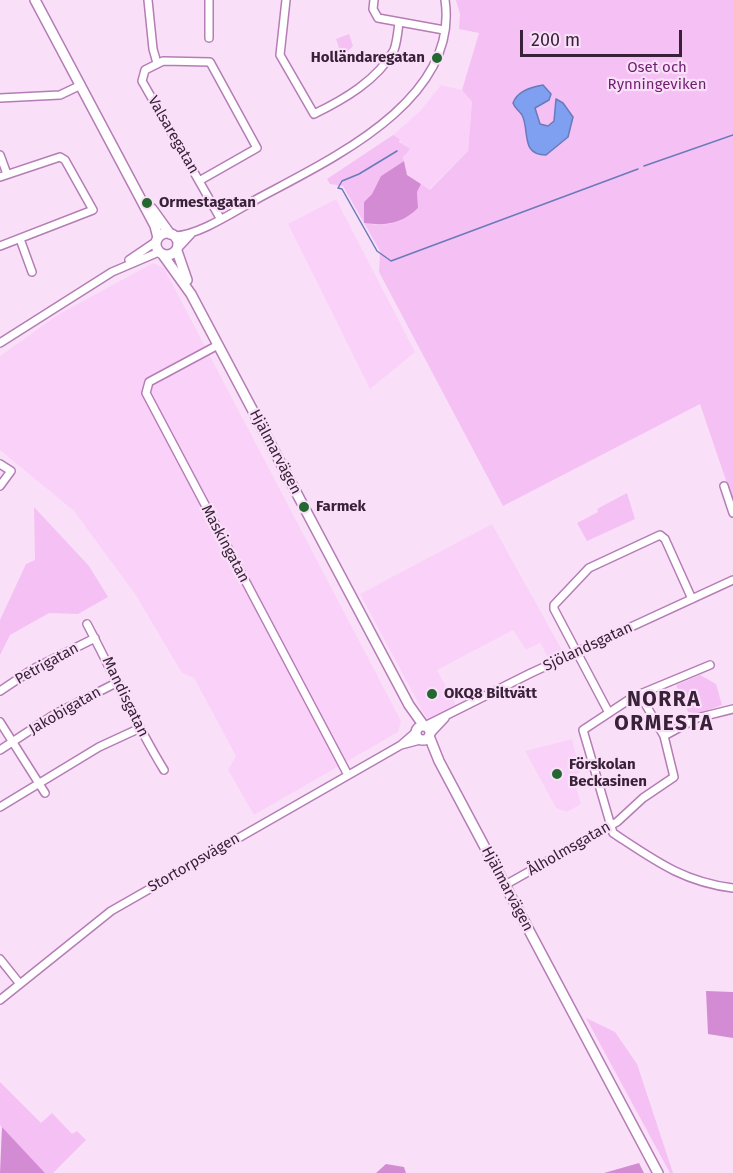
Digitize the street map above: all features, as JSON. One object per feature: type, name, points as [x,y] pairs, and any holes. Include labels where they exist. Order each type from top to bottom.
[{"type":"main road","points":[[35,0],[155,225],[161,254],[171,255],[177,250],[178,242],[136,188]]},
{"type":"main road","points":[[157,239],[172,235]]},
{"type":"main road","name":"Hjälmarvägen","points":[[177,250],[191,294]]},
{"type":"main road","name":"Hjälmarvägen","points":[[161,254],[191,294],[658,1173]]},
{"type":"street","points":[[148,0],[153,49],[158,63]]},
{"type":"street","points":[[209,0],[209,38]]},
{"type":"street","points":[[286,0],[280,55],[314,114],[361,87],[387,59],[395,48],[399,22]]},
{"type":"street","points":[[374,0],[373,9],[378,18],[444,30]]},
{"type":"street","points":[[172,235],[193,232],[220,218],[340,154],[383,123],[415,94],[439,54],[444,30],[445,0]]},
{"type":"street","name":"Valsaregatan","points":[[199,181],[257,148],[210,62],[163,60],[145,70],[142,81],[220,218]]},
{"type":"street","points":[[0,98],[60,95],[81,85]]},
{"type":"street","points":[[0,155],[3,176],[60,157],[65,160],[93,210],[0,246]]},
{"type":"street","points":[[177,250],[193,232]]},
{"type":"street","points":[[20,239],[32,272]]},
{"type":"street","points":[[0,343],[112,272],[157,239]]},
{"type":"street","points":[[112,272],[161,254]]},
{"type":"street","name":"Maskingatan","points":[[218,345],[154,378],[147,384],[146,393],[348,775]]},
{"type":"street","points":[[0,464],[10,471],[0,486]]},
{"type":"street","points":[[724,486],[733,513]]},
{"type":"street","points":[[609,713],[554,609],[554,605],[589,568],[663,536],[692,599]]},
{"type":"street","name":"Sjölandsgatan","points":[[423,733],[445,718],[576,652],[733,580]]},
{"type":"street","name":"Mandisgatan","points":[[87,624],[138,729],[164,770]]},
{"type":"street","name":"Petrigatan","points":[[0,691],[33,669],[95,638]]},
{"type":"street","points":[[710,665],[640,695],[583,730],[613,833],[666,868],[704,884],[733,888]]},
{"type":"street","name":"Jakobigatan","points":[[0,750],[62,710],[117,682]]},
{"type":"street","name":"Ålholmsgatan","points":[[505,885],[610,826],[648,794],[674,777],[664,735],[640,695]]},
{"type":"street","points":[[664,735],[697,718],[733,709]]},
{"type":"street","points":[[0,722],[45,793]]},
{"type":"street","points":[[0,807],[40,785],[99,747],[138,729]]},
{"type":"street","name":"Stortorpsvägen","points":[[0,1000],[111,911],[423,733]]},
{"type":"street","points":[[0,959],[20,984]]},
{"type":"shaded area","points":[[441,85],[462,90],[472,102],[468,151],[429,190],[407,175],[400,139],[393,135],[420,111]]},
{"type":"shaded area","points":[[404,161],[407,175],[421,184],[417,192],[418,208],[406,218],[393,223],[364,223],[364,202],[372,194],[381,176]]},
{"type":"shaded area","points":[[336,199],[415,352],[370,389],[288,224]]},
{"type":"shaded area","points":[[153,263],[164,268],[401,721],[398,732],[254,815],[228,770],[236,756],[194,678],[182,673],[135,594],[74,511],[0,450],[0,356],[59,314]]},
{"type":"shaded area","points":[[492,524],[563,652],[549,659],[540,643],[526,650],[513,630],[437,670],[456,705],[428,721],[360,594]]},
{"type":"shaded area","name":"Förskolan Beckasinen","points":[[572,739],[580,772],[573,777],[581,804],[567,812],[556,808],[525,751]]},
{"type":"shaded area","points":[[706,991],[733,992],[733,1038],[708,1034]]},
{"type":"shaded area","points":[[2,1127],[45,1173],[0,1173]]},
{"type":"shaded area","points":[[639,1163],[644,1173],[604,1173]]},
{"type":"shaded area","points":[[386,1164],[404,1167],[406,1173],[376,1173]]},
{"type":"green space","name":"Oset och Rynningeviken","points":[[456,0],[733,0],[733,501],[700,404],[503,506],[379,272],[380,251],[364,223],[379,225],[406,218],[418,208],[417,192],[421,184],[430,190],[468,151],[472,102],[462,90],[479,33],[459,29],[460,14]]},
{"type":"green space","points":[[349,34],[353,46],[342,57],[336,39]]},
{"type":"green space","points":[[393,135],[410,149],[403,157],[404,161],[381,176],[372,194],[364,202],[364,223],[343,186],[330,184],[327,179]]},
{"type":"green space","points":[[627,493],[635,519],[587,541],[577,523]]},
{"type":"green space","points":[[34,507],[89,566],[108,597],[78,614],[49,613],[10,635],[0,655],[0,620],[26,564],[35,560]]},
{"type":"green space","points":[[700,675],[716,684],[722,705],[697,714],[688,712],[676,685]]},
{"type":"green space","points":[[586,1018],[615,1032],[637,1064],[673,1173],[670,1173]]},
{"type":"green space","points":[[0,1082],[41,1123],[52,1113],[72,1134],[77,1131],[86,1140],[53,1173],[45,1173],[0,1125]]},
{"type":"water","points":[[543,85],[551,94],[549,100],[535,108],[540,124],[548,126],[554,121],[556,99],[563,103],[573,117],[568,137],[546,155],[532,151],[527,141],[522,115],[513,103],[521,93],[529,88]]},
{"type":"waterway","points":[[644,166],[733,135]]},
{"type":"waterway","points":[[397,151],[359,174],[342,181],[338,188],[342,189],[377,251],[391,261],[638,169]]},
{"type":"place","name":"Holländaregatan","points":[[437,58]]},
{"type":"place","name":"Ormestagatan","points":[[147,203]]},
{"type":"place","name":"Farmek","points":[[304,507]]},
{"type":"place","name":"OKQ8 Biltvätt","points":[[432,694]]},
{"type":"place","name":"Förskolan Beckasinen","points":[[557,774]]},
{"type":"district","name":"NORRA ORMESTA","points":[[664,712]]}]
